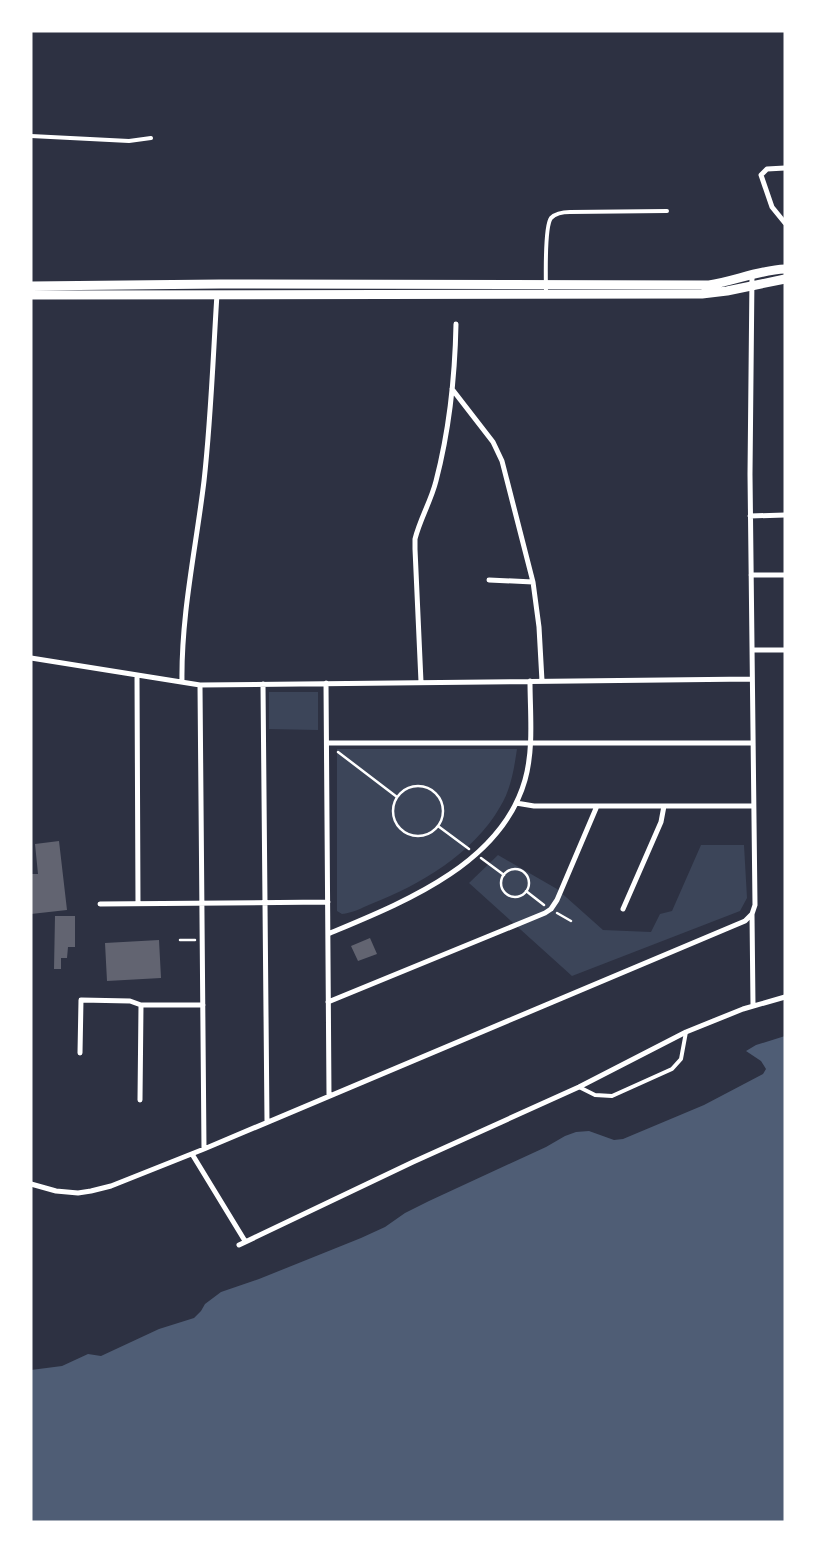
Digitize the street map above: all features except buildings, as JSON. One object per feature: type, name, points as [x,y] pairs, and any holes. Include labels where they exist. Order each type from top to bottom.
[{"type":"street","points":[[785,168],[767,169],[761,175],[772,208],[785,223]]},
{"type":"street","points":[[31,295],[546,290],[709,285],[785,269]]},
{"type":"street","points":[[752,276],[750,516],[755,905],[752,914],[753,1006]]},
{"type":"street","points":[[31,286],[220,284],[702,294],[785,279]]},
{"type":"street","points":[[182,682],[182,648],[186,603],[205,473],[217,294]]},
{"type":"street","points":[[421,682],[415,539],[436,480],[456,363],[456,324]]},
{"type":"street","points":[[452,389],[500,454],[526,548],[533,582],[539,628],[542,681]]},
{"type":"street","points":[[750,516],[785,516]]},
{"type":"street","points":[[751,575],[785,575]]},
{"type":"street","points":[[489,580],[533,582]]},
{"type":"street","points":[[752,650],[785,650]]},
{"type":"street","points":[[31,658],[200,685],[752,679]]},
{"type":"street","points":[[137,675],[138,903]]},
{"type":"street","points":[[328,934],[397,905],[446,876],[488,843],[508,818],[525,779],[530,743],[530,681]]},
{"type":"street","points":[[326,683],[329,1095]]},
{"type":"street","points":[[263,684],[267,1122]]},
{"type":"street","points":[[200,685],[204,1149]]},
{"type":"street","points":[[327,743],[753,743]]},
{"type":"street","points":[[516,803],[534,806],[753,806]]},
{"type":"street","points":[[328,1002],[545,914],[557,900],[597,806]]},
{"type":"street","points":[[623,909],[661,822],[664,806]]},
{"type":"street","points":[[100,904],[328,902]]},
{"type":"street","points":[[31,1184],[56,1191],[78,1193],[91,1192],[111,1186],[204,1149],[736,924],[749,918],[752,914]]},
{"type":"street","points":[[238,1245],[413,1162],[579,1087],[686,1032],[753,1006],[785,998]]},
{"type":"street","points":[[80,1054],[81,1000],[134,1001],[141,1005],[203,1005]]},
{"type":"street","points":[[140,1100],[141,1005]]},
{"type":"street","points":[[192,1154],[245,1242]]},
{"type":"lane","points":[[31,136],[129,141],[151,138]]},
{"type":"lane","points":[[546,290],[548,227],[551,219],[558,213],[667,211]]},
{"type":"lane","points":[[579,1087],[601,1097],[612,1096],[672,1069],[681,1059],[686,1032]]},
{"type":"path","points":[[327,743],[398,797]]},
{"type":"path","points":[[422,787],[429,789],[440,799],[442,806],[443,812],[438,826],[433,831],[420,836],[401,829],[396,824],[393,810],[398,797],[408,788],[422,787]]},
{"type":"path","points":[[515,869],[520,870],[526,875],[528,884],[522,895],[509,896],[503,890],[501,881],[505,872],[515,869]]},
{"type":"shaded area","points":[[269,692],[318,692],[318,730],[269,729]]},
{"type":"shaded area","points":[[337,749],[517,749],[512,779],[504,800],[489,824],[475,839],[444,866],[426,877],[390,896],[349,913],[342,914],[337,911]]},
{"type":"shaded area","points":[[701,845],[744,845],[747,898],[740,911],[572,976],[469,883],[498,855],[557,889],[603,930],[651,932],[660,914],[672,911]]},
{"type":"shaded area","points":[[785,1036],[785,1522],[31,1522],[31,1370],[62,1366],[88,1354],[101,1356],[159,1329],[194,1318],[205,1304],[221,1292],[259,1279],[361,1238],[385,1227],[405,1213],[429,1201],[546,1147],[565,1136],[576,1132],[589,1131],[614,1140],[623,1139],[704,1105],[763,1074],[766,1069],[761,1061],[746,1051],[756,1045]]}]
